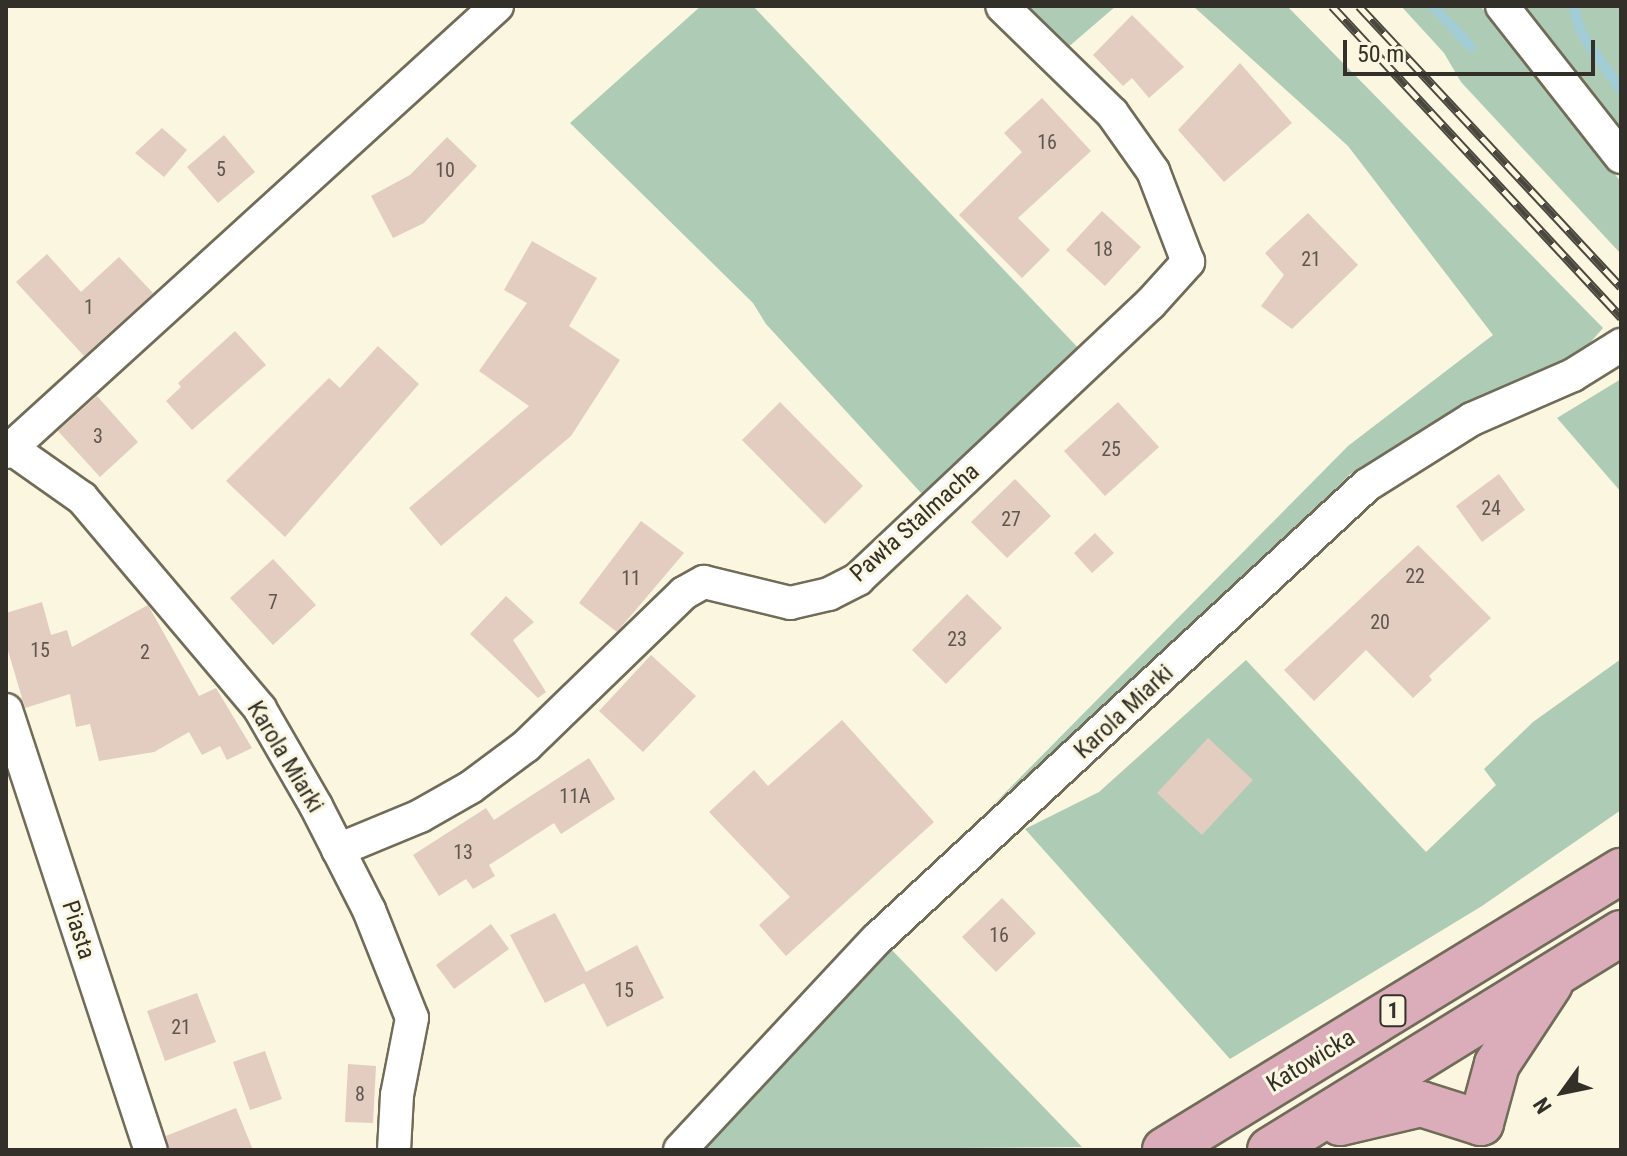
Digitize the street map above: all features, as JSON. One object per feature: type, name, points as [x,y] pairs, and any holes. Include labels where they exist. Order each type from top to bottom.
[{"type":"main road","name":"Katowicka","points":[[1165,1150],[1621,871]]},
{"type":"main road","name":"1","points":[[1279,1144],[1621,933]]},
{"type":"main road","points":[[1279,1144],[1381,1110],[1421,1104],[1481,1123],[1497,1064],[1556,973]]},
{"type":"street","points":[[9,450],[497,6]]},
{"type":"street","name":"Pawła Stalmacha","points":[[338,850],[420,816],[493,771],[526,746],[684,593],[704,582],[790,603],[829,594],[858,579],[1150,304],[1188,262],[1153,171],[1112,113],[1002,6]]},
{"type":"street","points":[[1502,6],[1621,157]]},
{"type":"street","name":"Karola Miarki","points":[[680,1150],[876,940],[1367,485],[1472,419],[1573,375],[1621,345]]},
{"type":"street","name":"Karola Miarki","points":[[9,450],[82,498],[260,709],[338,850],[369,910],[412,1018],[397,1095],[394,1150]]},
{"type":"street","name":"Piasta","points":[[6,710],[151,1150]]},
{"type":"green space","points":[[701,6],[753,6],[1083,353],[922,494],[766,324],[753,303],[570,123]]},
{"type":"green space","points":[[1015,6],[1116,6],[1066,49]]},
{"type":"green space","points":[[1193,6],[1287,6],[1603,328],[1574,361],[1473,403],[1349,475],[1262,566],[993,805],[1348,446],[1493,335],[1348,146]]},
{"type":"green space","points":[[1401,6],[1480,6],[1497,24],[1621,182],[1621,254],[1461,82],[1444,53]]},
{"type":"green space","points":[[1523,6],[1621,6],[1621,133]]},
{"type":"green space","points":[[1621,379],[1621,492],[1557,418]]},
{"type":"green space","points":[[1621,659],[1621,810],[1482,906],[1230,1059],[1025,829],[1099,792],[1246,660],[1426,852],[1496,785],[1484,769],[1533,722]]},
{"type":"green space","points":[[888,946],[1082,1147],[700,1150]]},
{"type":"building","points":[[1132,15],[1184,67],[1149,98],[1132,78],[1123,86],[1093,55]]},
{"type":"building","points":[[1240,63],[1292,123],[1224,182],[1178,130]]},
{"type":"building","points":[[1042,98],[1091,151],[1018,218],[1050,250],[1022,278],[959,215],[1022,152],[1004,133]]},
{"type":"building","points":[[162,128],[187,150],[164,177],[135,153]]},
{"type":"building","points":[[224,135],[255,172],[218,203],[187,167]]},
{"type":"building","points":[[447,137],[477,166],[424,223],[393,238],[371,196],[410,175]]},
{"type":"building","points":[[1102,211],[1141,247],[1105,286],[1066,250]]},
{"type":"building","points":[[1308,213],[1358,265],[1292,329],[1261,306],[1284,275],[1265,253]]},
{"type":"building","points":[[532,241],[597,278],[569,326],[620,360],[571,436],[441,546],[409,508],[529,406],[479,371],[527,303],[504,290]]},
{"type":"building","points":[[47,254],[81,292],[119,257],[153,293],[84,356],[16,282]]},
{"type":"building","points":[[235,331],[266,365],[192,430],[166,401],[181,387],[178,383]]},
{"type":"building","points":[[378,346],[419,384],[285,537],[226,481],[329,378],[340,388]]},
{"type":"building","points":[[97,396],[138,442],[100,477],[58,431]]},
{"type":"building","points":[[780,402],[863,486],[825,524],[742,440]]},
{"type":"building","points":[[1118,402],[1159,447],[1105,496],[1064,451]]},
{"type":"building","points":[[1499,474],[1525,510],[1482,542],[1456,506]]},
{"type":"building","points":[[1015,479],[1051,516],[1007,558],[971,522]]},
{"type":"building","points":[[641,521],[684,553],[617,632],[579,603]]},
{"type":"building","points":[[1095,533],[1114,553],[1092,573],[1074,553]]},
{"type":"building","points":[[1418,545],[1491,618],[1429,676],[1432,680],[1413,698],[1366,650],[1314,701],[1284,670]]},
{"type":"building","points":[[273,559],[316,605],[273,645],[230,598]]},
{"type":"building","points":[[967,594],[1002,628],[946,684],[912,650]]},
{"type":"building","points":[[506,596],[534,622],[513,640],[546,692],[538,698],[470,634]]},
{"type":"building","points":[[42,602],[51,635],[67,630],[72,647],[148,605],[199,696],[216,688],[252,748],[227,760],[220,746],[202,755],[189,732],[154,752],[99,761],[90,724],[76,727],[70,694],[25,708],[6,644],[6,613]]},
{"type":"building","points":[[651,655],[696,696],[643,752],[599,711]]},
{"type":"building","points":[[842,720],[934,822],[786,956],[759,925],[790,897],[709,812],[754,770],[768,786]]},
{"type":"building","points":[[1208,738],[1253,780],[1202,835],[1157,793]]},
{"type":"building","points":[[589,758],[615,799],[561,834],[554,823],[489,865],[495,876],[473,889],[466,879],[439,896],[413,855],[486,808],[494,820]]},
{"type":"building","points":[[1002,898],[1036,933],[996,972],[962,937]]},
{"type":"building","points":[[555,913],[586,972],[637,945],[664,998],[607,1027],[584,983],[545,1003],[510,935]]},
{"type":"building","points":[[491,924],[509,949],[454,989],[436,965]]},
{"type":"building","points":[[197,993],[216,1042],[165,1061],[147,1011]]},
{"type":"building","points":[[265,1051],[282,1099],[250,1110],[233,1062]]},
{"type":"building","points":[[348,1064],[376,1066],[373,1123],[345,1122]]},
{"type":"building","points":[[236,1108],[253,1150],[169,1150],[166,1136]]},
{"type":"waterway","points":[[1433,6],[1471,47]]},
{"type":"waterway","points":[[1573,6],[1581,33],[1621,90]]},
{"type":"railway","points":[[1332,6],[1621,317]]},
{"type":"railway","points":[[1359,6],[1621,287]]}]
